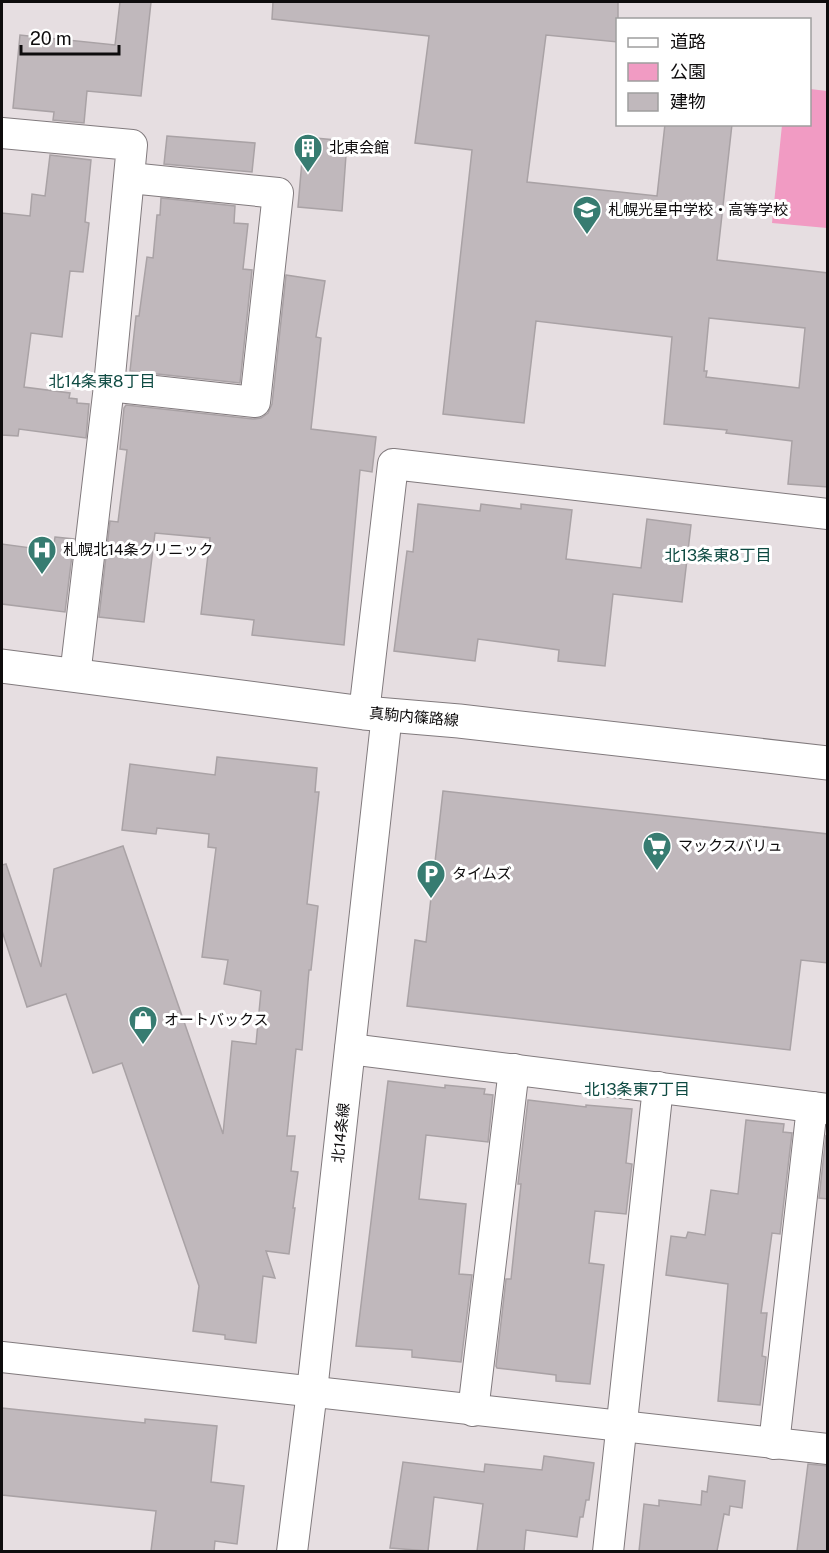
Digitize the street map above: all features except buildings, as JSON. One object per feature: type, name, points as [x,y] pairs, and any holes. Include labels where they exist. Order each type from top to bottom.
[{"type":"main road","name":"真駒内篠路線","points":[[2,666],[375,713],[828,763]]},
{"type":"street","points":[[2,133],[132,145],[109,386],[75,676]]},
{"type":"street","points":[[109,386],[255,402],[278,193],[129,178]]},
{"type":"street","name":"北14条線","points":[[292,1551],[350,1049],[393,464],[828,514]]},
{"type":"street","points":[[350,1049],[820,1108],[774,1444]]},
{"type":"street","points":[[473,1411],[514,1069]]},
{"type":"street","points":[[608,1551],[658,1087]]},
{"type":"street","points":[[2,1357],[828,1449]]},
{"type":"green space","points":[[811,89],[827,91],[827,228],[772,223],[782,126],[811,126]]},
{"type":"place","name":"北東会館","points":[[308,174]]},
{"type":"place","name":"札幌光星中学校・高等学校","points":[[587,236]]},
{"type":"place","name":"札幌北14条クリニック","points":[[42,576]]},
{"type":"place","name":"マックスバリュ","points":[[657,872]]},
{"type":"place","name":"タイムズ","points":[[431,900]]},
{"type":"place","name":"オートバックス","points":[[143,1046]]},
{"type":"district","name":"北14条東8丁目","points":[[102,381]]},
{"type":"district","name":"北13条東8丁目","points":[[718,555]]},
{"type":"district","name":"北13条東7丁目","points":[[637,1089]]}]
